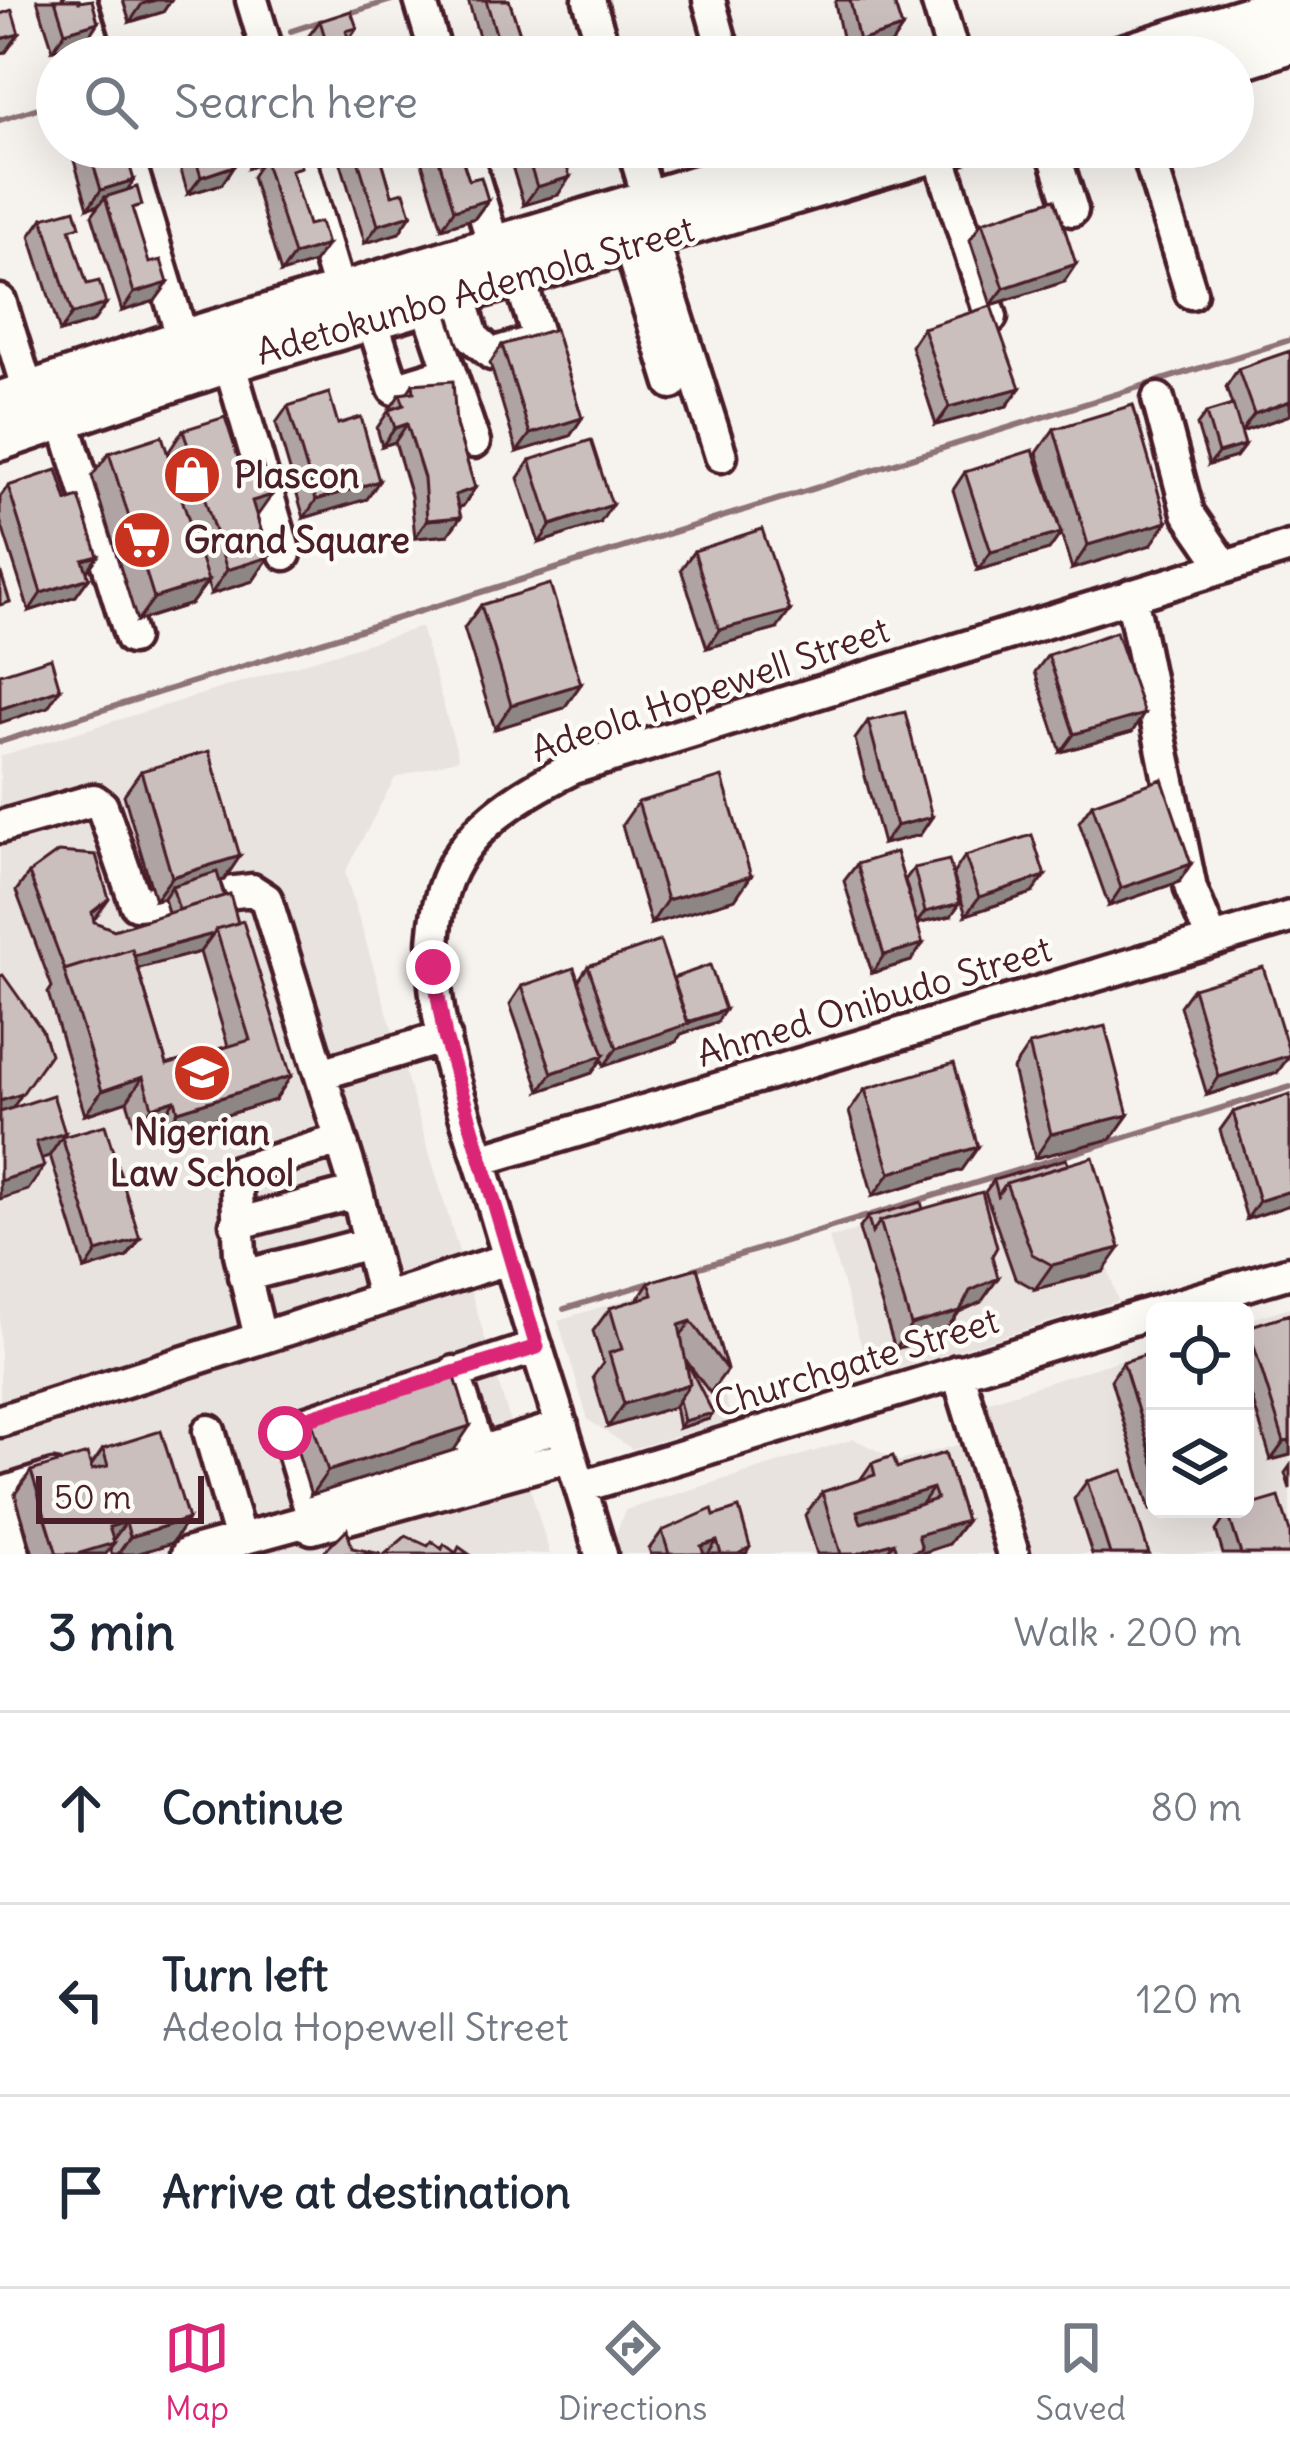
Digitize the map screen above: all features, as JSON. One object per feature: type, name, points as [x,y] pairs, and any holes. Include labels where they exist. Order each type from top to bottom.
[{"type":"main road","points":[[1186,36],[1290,4]]},
{"type":"main road","points":[[1254,62],[1290,44]]},
{"type":"main road","name":"Adetokunbo Ademola Street","points":[[0,440],[229,362],[520,277],[779,168]]},
{"type":"main road","name":"Adetokunbo Ademola Street","points":[[14,396],[494,246],[643,228],[872,168]]},
{"type":"street","points":[[80,0],[91,36]]},
{"type":"street","points":[[252,0],[263,36]]},
{"type":"street","points":[[420,0],[431,36]]},
{"type":"street","points":[[589,0],[600,36]]},
{"type":"street","points":[[709,0],[719,36]]},
{"type":"street","points":[[937,0],[948,36]]},
{"type":"street","points":[[131,168],[183,340]]},
{"type":"street","points":[[302,168],[340,294]]},
{"type":"street","points":[[470,168],[494,246]]},
{"type":"street","points":[[636,168],[672,383]]},
{"type":"street","points":[[950,168],[992,317]]},
{"type":"street","points":[[1059,168],[1072,210]]},
{"type":"street","points":[[1152,168],[1191,293]]},
{"type":"street","points":[[643,228],[721,456]]},
{"type":"street","points":[[444,299],[492,354],[539,340],[520,277]]},
{"type":"street","points":[[444,299],[450,373],[474,442]]},
{"type":"street","points":[[0,301],[14,396]]},
{"type":"street","points":[[372,320],[394,389],[450,373]]},
{"type":"street","points":[[229,362],[285,554]]},
{"type":"street","points":[[1158,399],[1188,513],[1225,567]]},
{"type":"street","points":[[63,418],[130,638]]},
{"type":"street","name":"Adeola Hopewell Street","points":[[601,1554],[508,1258],[445,1037],[433,967],[444,886],[478,831],[519,796],[573,768],[1290,547]]},
{"type":"street","points":[[1131,595],[1191,889],[1212,940]]},
{"type":"street","points":[[0,826],[94,800],[102,806],[136,904],[260,892],[357,1192],[383,1298]]},
{"type":"street","name":"Ahmed Onibudo Street","points":[[480,1160],[1290,916]]},
{"type":"street","points":[[321,1074],[445,1037]]},
{"type":"street","points":[[260,1337],[244,1276],[235,1180],[241,1168],[338,1142]]},
{"type":"street","points":[[236,1224],[357,1192]]},
{"type":"street","points":[[244,1276],[369,1243]]},
{"type":"street","points":[[0,1421],[508,1258]]},
{"type":"street","name":"Churchgate Street","points":[[1190,1302],[1290,1272]]},
{"type":"street","name":"Churchgate Street","points":[[581,1486],[1146,1315]]},
{"type":"street","points":[[537,1347],[289,1424],[285,1433],[304,1505],[310,1509],[479,1452],[566,1441]]},
{"type":"street","points":[[957,1371],[1013,1554]]},
{"type":"street","points":[[454,1372],[479,1452]]},
{"type":"street","points":[[209,1431],[240,1540]]},
{"type":"street","points":[[186,1547],[240,1540],[300,1523],[313,1528],[566,1441]]},
{"type":"street","points":[[0,1494],[85,1466]]},
{"type":"street","points":[[0,1504],[14,1554]]},
{"type":"shaded area","name":"Nigerian Law School","points":[[421,627],[459,759],[395,778],[345,872],[550,1554],[0,1554],[0,756]]},
{"type":"shaded area","points":[[1076,1164],[1118,1301],[871,1377],[829,1238]]},
{"type":"shaded area","points":[[690,1280],[732,1420],[632,1449],[588,1420],[558,1320]]},
{"type":"shaded area","points":[[1290,1307],[1290,1554],[615,1554],[612,1543],[625,1510],[854,1439],[899,1461],[978,1439],[979,1404],[1146,1352],[1146,1518],[1254,1518],[1254,1318]]},
{"type":"building","points":[[55,0],[92,0],[98,22],[65,32]]},
{"type":"building","points":[[486,0],[509,0],[521,36],[497,36]]},
{"type":"building","points":[[850,0],[893,0],[902,28],[858,36]]},
{"type":"building","points":[[12,10],[19,34],[0,39],[0,14]]},
{"type":"building","points":[[351,11],[357,28],[346,31],[348,36],[325,36],[320,21]]},
{"type":"building","points":[[94,168],[130,168],[134,180],[101,190]]},
{"type":"building","points":[[198,168],[228,168],[201,177]]},
{"type":"building","points":[[267,168],[298,168],[291,170],[308,225],[320,222],[327,245],[294,255]]},
{"type":"building","points":[[360,168],[384,168],[392,195],[404,192],[411,215],[378,225]]},
{"type":"building","points":[[441,168],[465,168],[469,180],[481,177],[488,200],[454,210]]},
{"type":"building","points":[[531,168],[567,168],[570,177],[537,187]]},
{"type":"building","points":[[137,187],[142,205],[132,208],[149,263],[161,260],[168,283],[134,293],[105,197]]},
{"type":"building","points":[[1055,199],[1076,264],[1004,288],[982,222]]},
{"type":"building","points":[[75,209],[80,226],[70,229],[87,284],[99,281],[106,304],[72,314],[43,218]]},
{"type":"building","points":[[991,306],[1020,388],[949,407],[923,328]]},
{"type":"building","points":[[555,329],[582,418],[530,434],[502,345]]},
{"type":"building","points":[[1290,351],[1290,401],[1254,414],[1238,369]]},
{"type":"building","points":[[453,381],[456,425],[475,488],[455,495],[461,517],[427,520],[424,478],[407,424],[395,428],[389,410],[404,405],[400,394],[414,392],[413,384]]},
{"type":"building","points":[[329,393],[338,424],[361,417],[379,481],[316,500],[288,406]]},
{"type":"building","points":[[1133,405],[1167,522],[1088,545],[1054,429]]},
{"type":"building","points":[[1233,405],[1245,445],[1218,453],[1206,413]]},
{"type":"building","points":[[225,417],[242,470],[262,464],[272,495],[252,501],[269,557],[227,570],[183,430]]},
{"type":"building","points":[[162,436],[208,581],[154,598],[109,453]]},
{"type":"building","points":[[591,440],[612,505],[551,525],[530,460]]},
{"type":"building","points":[[1033,450],[1061,533],[991,552],[965,472]]},
{"type":"building","points":[[57,470],[67,501],[79,497],[98,556],[83,560],[89,578],[41,593],[8,486]]},
{"type":"building","points":[[762,529],[790,611],[719,630],[694,551]]},
{"type":"building","points":[[0,570],[10,602],[0,605]]},
{"type":"building","points":[[550,584],[581,684],[511,705],[481,605]]},
{"type":"building","points":[[1116,632],[1144,714],[1074,734],[1048,655]]},
{"type":"building","points":[[51,658],[60,689],[0,709],[0,674]]},
{"type":"building","points":[[905,712],[932,817],[896,826],[868,721]]},
{"type":"building","points":[[209,751],[240,856],[172,877],[141,771]]},
{"type":"building","points":[[722,777],[751,876],[667,900],[638,802]]},
{"type":"building","points":[[1162,779],[1191,864],[1121,888],[1092,804]]},
{"type":"building","points":[[1032,835],[1045,876],[979,897],[965,856]]},
{"type":"building","points":[[58,852],[96,855],[109,899],[92,912],[94,922],[114,930],[230,894],[238,923],[213,934],[134,955],[132,949],[65,970],[29,873]]},
{"type":"building","points":[[896,852],[923,944],[884,955],[857,864]]},
{"type":"building","points":[[949,860],[960,903],[925,912],[914,868]]},
{"type":"building","points":[[217,872],[224,896],[179,910],[172,886]]},
{"type":"building","points":[[243,921],[291,1076],[178,1111],[175,1100],[152,1107],[143,1077],[102,1091],[64,970],[132,949],[167,1065],[250,1040],[216,929]]},
{"type":"building","points":[[660,941],[688,1024],[617,1048],[588,966]]},
{"type":"building","points":[[710,965],[725,1010],[688,1022],[673,978]]},
{"type":"building","points":[[1263,967],[1290,1055],[1219,1077],[1193,988]]},
{"type":"building","points":[[574,968],[604,1055],[552,1073],[522,986]]},
{"type":"building","points":[[0,976],[42,1030],[50,1054],[22,1094],[0,1101]]},
{"type":"building","points":[[1105,1026],[1128,1115],[1051,1134],[1029,1045]]},
{"type":"building","points":[[954,1063],[978,1147],[890,1173],[865,1089]]},
{"type":"building","points":[[1290,1094],[1290,1191],[1259,1201],[1233,1112]]},
{"type":"building","points":[[53,1095],[65,1133],[36,1142],[44,1167],[0,1181],[0,1112]]},
{"type":"building","points":[[105,1125],[140,1239],[97,1252],[62,1137]]},
{"type":"building","points":[[1093,1157],[1120,1248],[1052,1265],[1032,1254],[1006,1183]]},
{"type":"building","points":[[1066,1159],[1068,1165],[1006,1183],[998,1195],[994,1180]]},
{"type":"building","points":[[982,1192],[997,1247],[992,1256],[998,1278],[970,1291],[960,1311],[911,1325],[880,1221]]},
{"type":"building","points":[[921,1202],[923,1209],[880,1221],[872,1233],[868,1217]]},
{"type":"building","points":[[697,1268],[727,1370],[691,1321],[679,1325],[690,1384],[624,1404],[609,1353],[622,1349],[610,1308],[653,1295],[649,1282]]},
{"type":"building","points":[[1290,1314],[1290,1441],[1284,1442],[1254,1346],[1254,1325]]},
{"type":"building","points":[[1146,1355],[1146,1437],[1123,1362]]},
{"type":"building","points":[[686,1360],[713,1413],[684,1421],[679,1400],[690,1384]]},
{"type":"building","points":[[454,1374],[470,1426],[328,1471],[311,1419]]},
{"type":"building","points":[[161,1431],[188,1519],[130,1537],[126,1522],[109,1527],[114,1543],[77,1554],[57,1554],[31,1471],[87,1454],[92,1470],[108,1466],[103,1449]]},
{"type":"building","points":[[945,1453],[966,1521],[918,1535],[922,1549],[906,1554],[898,1554],[894,1542],[841,1554],[822,1492],[875,1475],[872,1463],[893,1456],[897,1468]],"holes":[[[933,1488],[937,1499],[861,1523],[857,1511]]]},
{"type":"building","points":[[1123,1470],[1149,1554],[1110,1554],[1087,1481]]},
{"type":"building","points":[[1279,1497],[1290,1532],[1290,1554],[1241,1554],[1230,1518],[1254,1518],[1254,1504]]},
{"type":"building","points":[[739,1508],[750,1547],[738,1554],[721,1554],[717,1541],[701,1546],[704,1554],[669,1554],[662,1531],[712,1509],[714,1516]]},
{"type":"building","points":[[347,1529],[352,1548],[381,1554],[322,1554]]},
{"type":"building","points":[[406,1536],[428,1546],[432,1541],[442,1549],[444,1544],[456,1553],[459,1547],[469,1554],[385,1554]]},
{"type":"waterway","points":[[346,14],[392,0]]},
{"type":"waterway","points":[[291,31],[322,21]]},
{"type":"waterway","points":[[0,120],[36,109]]},
{"type":"waterway","points":[[0,742],[1290,340]]},
{"type":"waterway","points":[[694,1269],[1290,1087]]},
{"type":"waterway","points":[[564,1309],[653,1282]]},
{"type":"place","name":"Plascon","points":[[192,475]]},
{"type":"place","name":"Grand Square","points":[[142,540]]},
{"type":"place","name":"Nigerian Law School","points":[[202,1073]]},
{"type":"route","points":[[285,1433],[289,1424],[537,1347],[445,1037],[433,967]]}]
